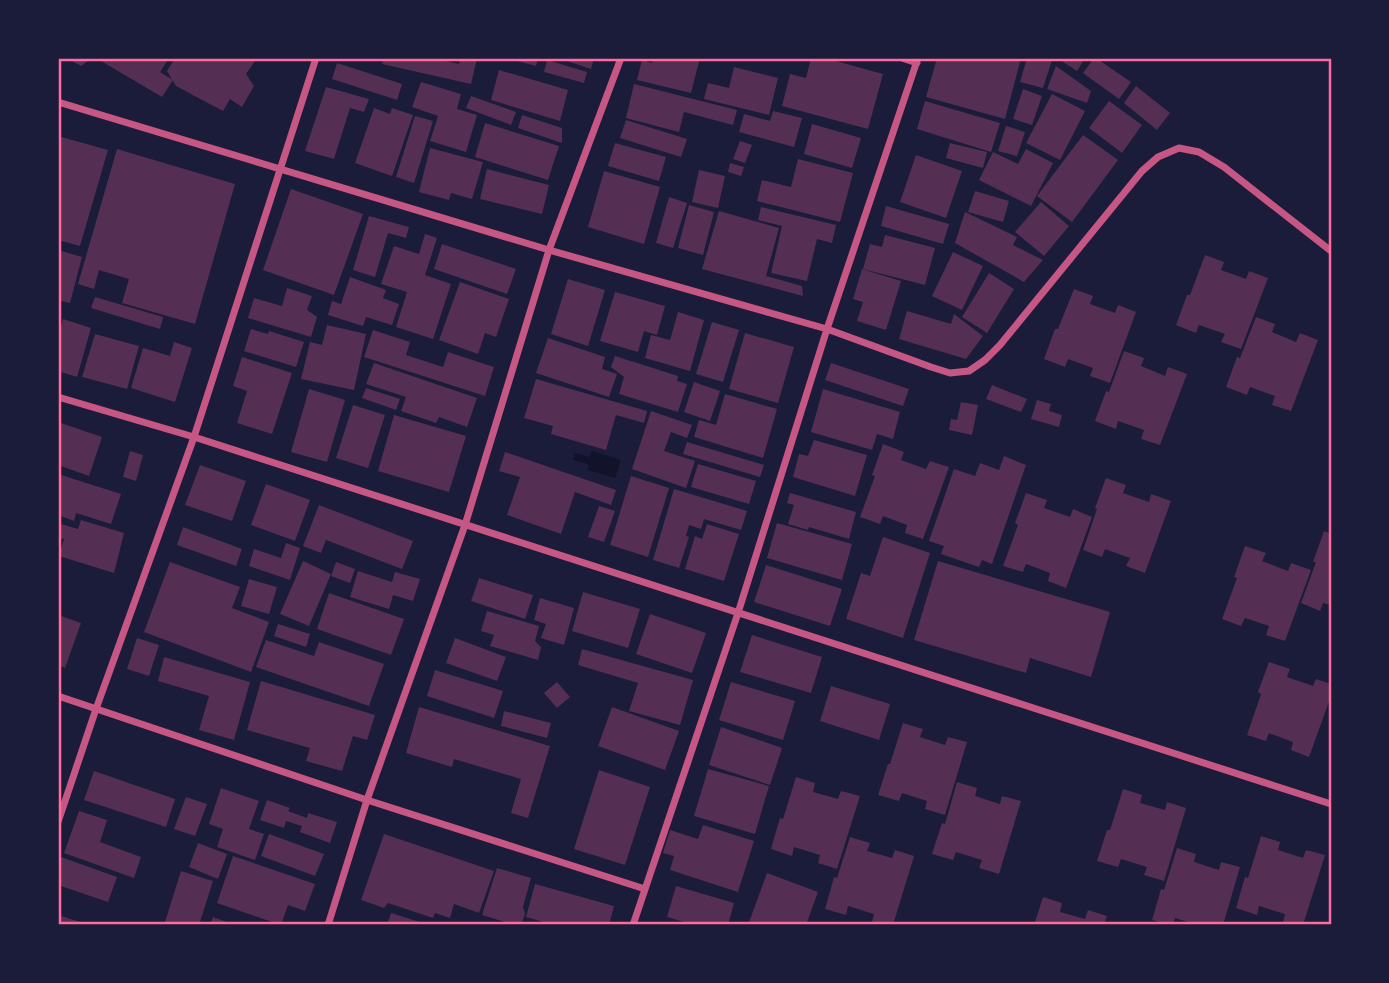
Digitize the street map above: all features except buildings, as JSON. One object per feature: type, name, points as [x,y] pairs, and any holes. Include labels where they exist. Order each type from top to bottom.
[{"type":"street","points":[[58,822],[194,437],[316,58]]},
{"type":"street","points":[[328,925],[368,800],[465,525],[549,250],[621,58]]},
{"type":"street","points":[[633,925],[738,613],[827,329],[918,60],[902,58]]},
{"type":"street","points":[[58,102],[549,250],[827,329],[950,373],[969,371],[985,360],[1142,171],[1158,157],[1180,148],[1199,152],[1224,167],[1331,251]]},
{"type":"street","points":[[58,397],[194,437],[1331,804]]},
{"type":"street","points":[[58,696],[645,889]]},
{"type":"shaded area","points":[[592,451],[621,460],[615,478],[588,470],[588,464],[573,460],[575,453],[589,457]]}]
